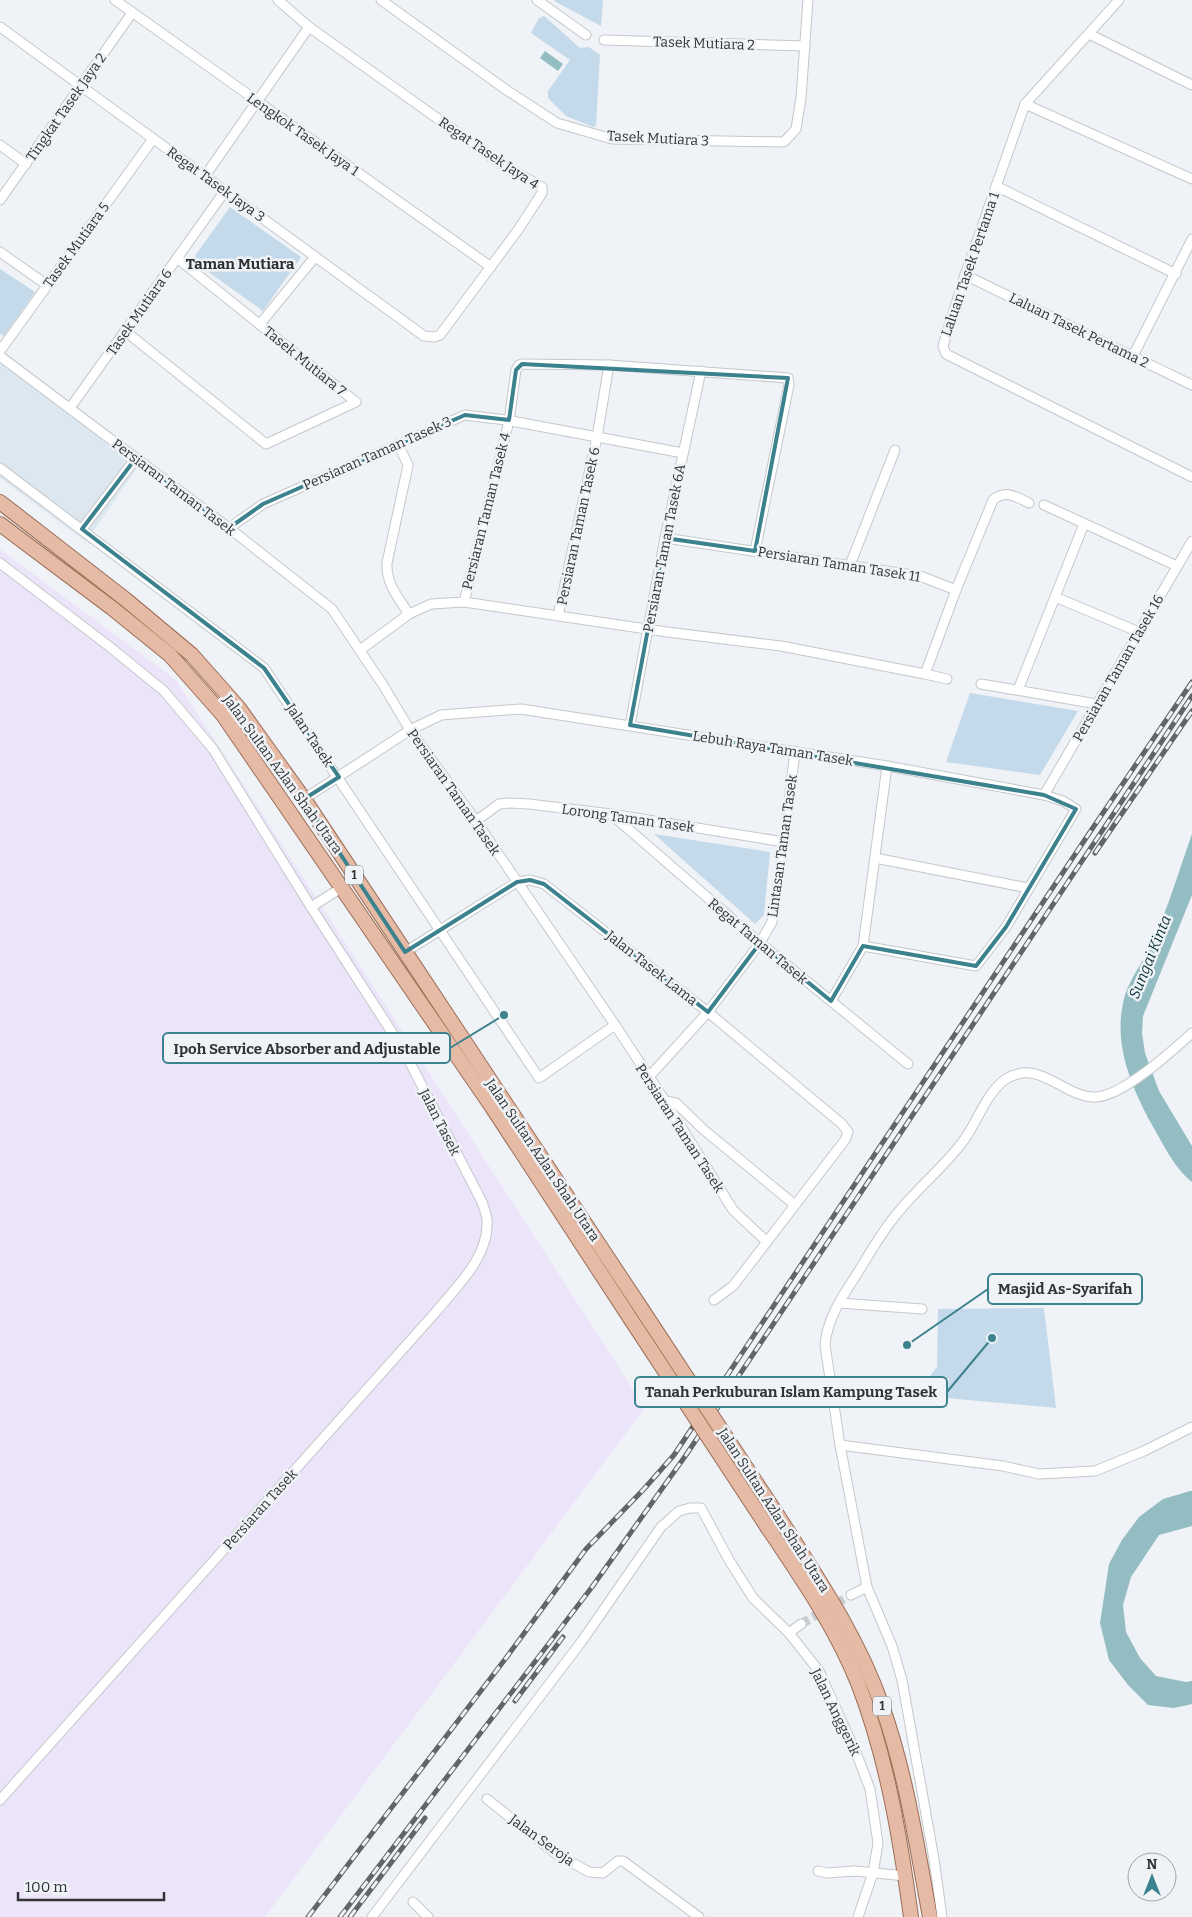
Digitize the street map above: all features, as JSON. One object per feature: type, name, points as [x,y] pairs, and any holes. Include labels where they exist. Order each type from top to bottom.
[{"type":"main road","name":"Jalan Sultan Azlan Shah Utara","points":[[0,502],[125,599],[192,655],[238,707],[304,799],[832,1600],[855,1643],[882,1705],[899,1762],[926,1894],[938,1915]]},
{"type":"main road","name":"Jalan Sultan Azlan Shah Utara","points":[[0,524],[112,608],[170,655],[223,715],[492,1107],[797,1571],[834,1632],[857,1682],[876,1736],[892,1795],[911,1917]]},
{"type":"street","name":"Lengkok Tasek Jaya 1","points":[[115,0],[491,266]]},
{"type":"street","points":[[205,176],[309,27],[278,0]]},
{"type":"street","name":"Tasek Mutiara 3","points":[[381,0],[508,91],[557,122],[612,138],[784,142],[796,129],[801,98],[808,0]]},
{"type":"street","points":[[537,0],[586,35]]},
{"type":"street","name":"Laluan Tasek Pertama 1","points":[[1119,0],[1025,104],[965,275],[943,346],[946,354],[1192,477]]},
{"type":"street","name":"Tingkat Tasek Jaya 2","points":[[0,200],[132,13]]},
{"type":"street","name":"Regat Tasek Jaya 3","points":[[0,27],[424,336],[434,337]]},
{"type":"street","name":"Regat Tasek Jaya 4","points":[[309,27],[503,165],[542,187],[542,193],[491,266],[440,335],[434,337]]},
{"type":"street","points":[[1089,34],[1192,85]]},
{"type":"street","name":"Tasek Mutiara 2","points":[[604,40],[805,46]]},
{"type":"street","points":[[1025,104],[1192,180]]},
{"type":"street","name":"Tasek Mutiara 5","points":[[0,351],[153,139]]},
{"type":"street","points":[[0,145],[26,164]]},
{"type":"street","points":[[996,186],[1176,274]]},
{"type":"street","name":"Tasek Mutiara 6","points":[[70,408],[225,191]]},
{"type":"street","points":[[1133,356],[1192,239]]},
{"type":"street","points":[[0,252],[47,285]]},
{"type":"street","points":[[260,324],[315,257]]},
{"type":"street","name":"Tasek Mutiara 7","points":[[125,332],[266,444],[356,402],[177,258]]},
{"type":"street","name":"Laluan Tasek Pertama 2","points":[[965,275],[1192,385]]},
{"type":"street","name":"Persiaran Taman Tasek","points":[[0,356],[229,528],[332,609],[410,730],[476,821],[615,1025],[733,1210],[767,1242]]},
{"type":"street","name":"Persiaran Taman Tasek 4","points":[[464,602],[509,420],[516,370],[519,365],[609,365]]},
{"type":"street","points":[[609,365],[788,378],[789,385],[756,551]]},
{"type":"street","name":"Persiaran Taman Tasek 6","points":[[558,616],[597,437],[609,365]]},
{"type":"street","name":"Persiaran Taman Tasek 6A","points":[[630,725],[683,453],[702,371]]},
{"type":"street","name":"Persiaran Taman Tasek 3","points":[[229,528],[263,504],[465,414],[509,420],[683,453]]},
{"type":"street","points":[[398,444],[408,465],[408,470],[387,563],[387,572],[390,585],[409,614]]},
{"type":"street","points":[[850,564],[895,450]]},
{"type":"street","points":[[82,529],[136,458]]},
{"type":"street","name":"Jalan Tasek","points":[[0,468],[264,668],[539,1078],[615,1025]]},
{"type":"street","points":[[925,674],[956,590],[993,500],[1000,495],[1007,494],[1030,503]]},
{"type":"street","points":[[1044,505],[1177,566]]},
{"type":"street","points":[[1018,690],[1084,524]]},
{"type":"street","name":"Persiaran Taman Tasek 11","points":[[666,538],[850,564],[920,576],[956,590]]},
{"type":"street","name":"Persiaran Taman Tasek 16","points":[[1044,795],[1192,541]]},
{"type":"street","name":"Jalan Tasek","points":[[0,563],[164,691],[213,749],[311,907],[404,1051],[482,1202]]},
{"type":"street","points":[[1055,597],[1139,632]]},
{"type":"street","points":[[360,650],[409,614],[431,604],[464,602],[813,652],[947,679]]},
{"type":"street","points":[[981,684],[1097,704]]},
{"type":"street","name":"Lebuh Raya Taman Tasek","points":[[304,799],[410,730],[446,713],[521,709],[887,766],[1044,795],[1063,801],[1076,809],[1006,927],[976,966],[863,946]]},
{"type":"street","name":"Lintasan Taman Tasek","points":[[648,1078],[708,1012],[760,943],[772,922],[795,751]]},
{"type":"street","points":[[831,1001],[863,946],[887,766]]},
{"type":"street","name":"Lorong Taman Tasek","points":[[476,821],[492,808],[509,803],[612,814],[784,842]]},
{"type":"street","name":"Regat Taman Tasek","points":[[612,814],[760,943],[908,1064]]},
{"type":"street","points":[[875,858],[1028,888]]},
{"type":"street","name":"Jalan Tasek Lama","points":[[517,882],[530,880],[544,884],[708,1012],[842,1124],[848,1132],[845,1140],[795,1205]]},
{"type":"street","points":[[405,952],[517,882]]},
{"type":"street","points":[[311,907],[341,888]]},
{"type":"street","points":[[938,1915],[902,1680],[892,1646],[867,1586],[840,1445],[825,1345],[826,1332],[839,1303],[893,1218],[962,1144],[989,1098],[1006,1079],[1019,1074],[1036,1073],[1071,1091],[1096,1097],[1105,1095],[1126,1085],[1162,1060],[1192,1033]]},
{"type":"street","points":[[665,1101],[676,1103],[704,1130],[795,1205],[733,1286],[714,1300]]},
{"type":"street","points":[[688,1137],[704,1130]]},
{"type":"street","name":"Persiaran Tasek","points":[[0,1800],[447,1298],[476,1262],[482,1248],[488,1220],[482,1202]]},
{"type":"street","points":[[839,1303],[922,1309]]},
{"type":"street","points":[[840,1445],[1003,1466],[1039,1474],[1095,1471],[1144,1451],[1192,1427]]},
{"type":"street","name":"Jalan Anggerik","points":[[372,1917],[582,1640],[661,1527],[679,1511],[690,1508],[701,1508],[729,1560],[754,1598],[789,1633],[818,1671],[857,1755],[870,1789],[878,1843],[873,1873],[858,1917]]},
{"type":"street","points":[[851,1595],[867,1586]]},
{"type":"street","points":[[789,1633],[801,1624]]},
{"type":"street","name":"Jalan Seroja","points":[[487,1799],[554,1853],[589,1872],[602,1873],[618,1861],[623,1861],[698,1917]]},
{"type":"street","points":[[818,1871],[906,1876]]},
{"type":"street","points":[[413,1902],[428,1917]]},
{"type":"highlighted area","points":[[522,364],[788,378],[755,551],[665,538],[630,725],[1044,795],[1076,809],[1006,927],[976,966],[863,946],[831,1001],[760,943],[708,1012],[544,884],[530,880],[517,882],[405,952],[304,799],[339,777],[264,668],[82,529],[136,458],[229,528],[263,504],[465,415],[509,420],[516,370]]},
{"type":"shaded area","points":[[603,0],[601,26],[554,1]]},
{"type":"shaded area","points":[[544,16],[580,48],[589,47],[600,55],[596,126],[593,127],[566,116],[548,98],[548,91],[570,60],[531,33],[539,18]]},
{"type":"shaded area","points":[[230,207],[301,257],[263,311],[192,260]]},
{"type":"shaded area","points":[[0,269],[35,292],[4,336],[0,334]]},
{"type":"shaded area","points":[[0,349],[144,458],[86,542],[0,478]]},
{"type":"shaded area","points":[[0,549],[176,680],[645,1408],[265,1917],[0,1917]]},
{"type":"shaded area","points":[[970,693],[1078,711],[1040,775],[946,762]]},
{"type":"shaded area","points":[[654,834],[770,852],[764,915],[755,924]]},
{"type":"shaded area","points":[[1044,1308],[1056,1408],[946,1398],[949,1379],[930,1376],[937,1367],[938,1309]]},
{"type":"water","points":[[545,51],[563,64],[558,71],[540,58]]},
{"type":"water","name":"Sungai Kinta","points":[[1192,834],[1192,895],[1143,1016],[1142,1033],[1145,1053],[1159,1091],[1192,1146],[1192,1182],[1174,1162],[1137,1095],[1126,1065],[1121,1034],[1121,1019],[1125,995],[1157,931]]},
{"type":"water","points":[[1192,1491],[1192,1526],[1159,1535],[1131,1577],[1123,1605],[1126,1632],[1140,1658],[1156,1676],[1186,1682],[1192,1681],[1192,1704],[1174,1708],[1148,1705],[1128,1685],[1109,1660],[1100,1623],[1109,1564],[1122,1540],[1139,1517],[1163,1499]]},
{"type":"tunnel","points":[[801,1624],[851,1595]]},
{"type":"railway","points":[[308,1917],[506,1658],[586,1549],[674,1455],[1192,682]]},
{"type":"railway","points":[[340,1917],[592,1587],[686,1455],[1192,696]]},
{"type":"railway","points":[[1095,853],[1192,711]]},
{"type":"railway","points":[[515,1701],[563,1637]]},
{"type":"railway","points":[[350,1917],[425,1818]]},
{"type":"place","name":"Ipoh Service Absorber and Adjustable","points":[[504,1015]]},
{"type":"place","name":"Tanah Perkuburan Islam Kampung Tasek","points":[[992,1338]]},
{"type":"place","name":"Masjid As-Syarifah","points":[[907,1345]]},
{"type":"district","name":"Taman Mutiara","points":[[240,264]]}]
